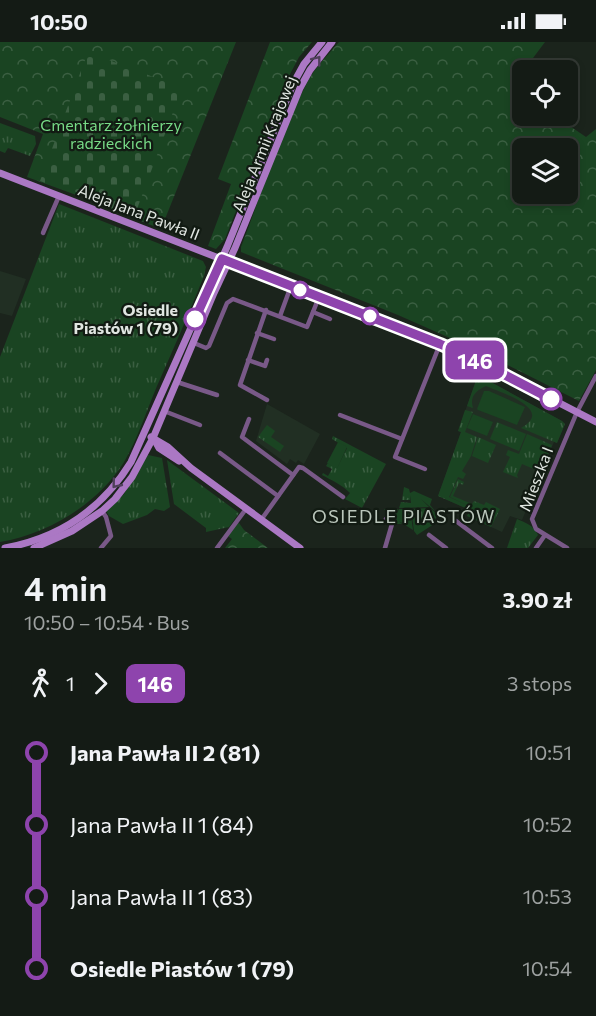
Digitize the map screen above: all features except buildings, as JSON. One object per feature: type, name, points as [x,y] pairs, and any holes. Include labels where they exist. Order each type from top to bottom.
[{"type":"main road","name":"Aleja Armii Krajowej","points":[[231,248],[293,84],[304,64],[322,42]]},
{"type":"main road","name":"Aleja Armii Krajowej","points":[[218,277],[300,88],[310,70],[332,42]]},
{"type":"main road","name":"Aleja Jana Pawła II","points":[[0,173],[440,344],[596,422]]},
{"type":"main road","points":[[5,548],[54,532],[82,516],[100,502],[123,475],[149,436],[159,423],[194,343],[218,277],[208,254],[231,248],[243,267],[218,277],[149,436],[147,452],[126,486],[102,511],[65,535],[34,548]]},
{"type":"main road","points":[[159,423],[161,435],[168,447]]},
{"type":"main road","points":[[149,436],[168,447],[192,468],[300,548]]},
{"type":"main road","points":[[149,436],[159,448],[192,468]]},
{"type":"main road","points":[[147,452],[159,448]]},
{"type":"street","points":[[44,233],[59,196]]},
{"type":"street","points":[[280,316],[291,286]]},
{"type":"street","points":[[194,343],[206,348],[209,346],[229,301],[235,299],[307,327],[319,297]]},
{"type":"street","points":[[266,310],[240,385],[267,400]]},
{"type":"street","points":[[313,312],[330,319]]},
{"type":"street","points":[[258,333],[274,339]]},
{"type":"street","points":[[424,469],[395,457],[440,344]]},
{"type":"street","points":[[248,360],[265,366],[267,360]]},
{"type":"street","name":"Mieszka I","points":[[536,548],[545,535],[533,524],[533,513],[577,412],[596,376]]},
{"type":"street","points":[[177,382],[217,395]]},
{"type":"street","points":[[164,411],[200,425]]},
{"type":"street","points":[[340,415],[402,439]]},
{"type":"street","points":[[249,419],[242,437],[294,475]]},
{"type":"street","points":[[220,453],[278,496]]},
{"type":"street","points":[[261,520],[299,467],[343,497]]},
{"type":"street","points":[[217,548],[246,509]]},
{"type":"street","points":[[101,548],[111,536],[102,511]]},
{"type":"street","points":[[385,548],[392,524],[386,519]]},
{"type":"street","points":[[456,521],[492,548]]},
{"type":"street","points":[[429,535],[446,548]]},
{"type":"street","points":[[545,535],[567,548]]},
{"type":"shaded area","points":[[0,271],[26,279],[12,316],[0,313]]},
{"type":"shaded area","points":[[478,375],[565,424],[557,443],[554,442],[522,520],[510,516],[502,532],[467,516],[470,510],[438,496]]},
{"type":"shaded area","points":[[267,404],[320,434],[304,464],[290,459],[287,464],[256,441]]},
{"type":"green space","points":[[0,42],[236,42],[161,229],[88,200],[98,173],[89,168],[79,196],[27,177],[43,134],[0,117]]},
{"type":"green space","points":[[270,42],[312,42],[299,57],[288,78],[225,239],[216,249],[208,246],[231,184],[218,179]]},
{"type":"green space","points":[[339,42],[545,42],[532,60],[512,60],[512,126],[570,126],[586,137],[596,129],[596,370],[579,401],[484,353],[398,315],[241,252],[288,122],[307,83]]},
{"type":"green space","name":"Cmentarz żołnierzy radzieckich","points":[[88,52],[182,88],[134,217],[100,204],[101,201],[40,181]]},
{"type":"green space","points":[[0,123],[35,136],[36,144],[30,156],[8,148],[5,153],[0,151]]},
{"type":"green space","points":[[59,204],[203,261],[206,267],[138,434],[124,462],[113,477],[86,504],[70,515],[36,532],[0,542],[0,357]]},
{"type":"green space","points":[[478,375],[562,421],[565,424],[557,443],[521,428],[530,421],[532,414],[529,408],[502,392],[486,386],[475,394],[472,400],[473,408],[467,406]]},
{"type":"green space","points":[[484,391],[489,391],[525,407],[517,425],[477,409]]},
{"type":"green space","points":[[465,410],[473,412],[465,432],[477,437],[471,456],[462,471],[466,474],[463,479],[458,477],[449,497],[473,508],[450,497],[458,479],[464,482],[463,485],[459,483],[453,496],[472,504],[474,501],[484,505],[486,502],[500,509],[491,527],[467,516],[470,510],[438,496],[461,432],[458,431]]},
{"type":"green space","points":[[473,414],[493,422],[487,436],[467,428]]},
{"type":"green space","points":[[497,422],[526,434],[519,451],[490,439]]},
{"type":"green space","points":[[267,425],[275,431],[271,437],[284,446],[280,452],[258,437]]},
{"type":"green space","points":[[527,434],[552,445],[541,472],[522,464],[518,478],[503,472],[510,457],[506,455],[508,450],[519,454]]},
{"type":"green space","points":[[333,436],[386,464],[362,508],[345,499],[350,493],[347,490],[322,475],[323,473],[328,476],[332,469],[326,466],[328,463],[337,468],[347,448],[332,439]]},
{"type":"green space","points":[[478,437],[496,445],[488,463],[472,456]]},
{"type":"green space","points":[[338,442],[347,447],[337,469],[327,463]]},
{"type":"green space","points":[[148,455],[162,458],[170,507],[164,511],[155,509],[147,515],[123,524],[109,516],[106,511],[124,494]]},
{"type":"green space","points":[[167,460],[239,513],[229,527],[206,532],[206,528],[174,504]]},
{"type":"green space","points":[[404,487],[409,489],[410,493],[414,491],[432,499],[430,505],[436,512],[421,499],[429,507],[399,508],[401,502],[411,503],[410,495],[410,500],[402,500]]},
{"type":"green space","points":[[430,508],[437,514],[435,521],[431,520],[434,524],[417,535],[414,531],[411,509]]},
{"type":"green space","points":[[384,509],[398,509],[396,516],[399,509],[410,509],[413,530],[399,521],[402,524],[395,524],[397,520],[392,516],[394,514],[390,511],[388,514]]},
{"type":"green space","points":[[517,519],[532,527],[538,535],[528,548],[507,548]]},
{"type":"green space","points":[[239,523],[244,530],[268,548],[225,548],[232,539],[228,536]]},
{"type":"bus line","name":"146","points":[[195,319],[222,259],[440,344],[551,399]]},
{"type":"place","name":"Osiedle Piastów 1 (79)","points":[[195,319]]},
{"type":"district","name":"OSIEDLE PIASTÓW","points":[[404,517]]}]
